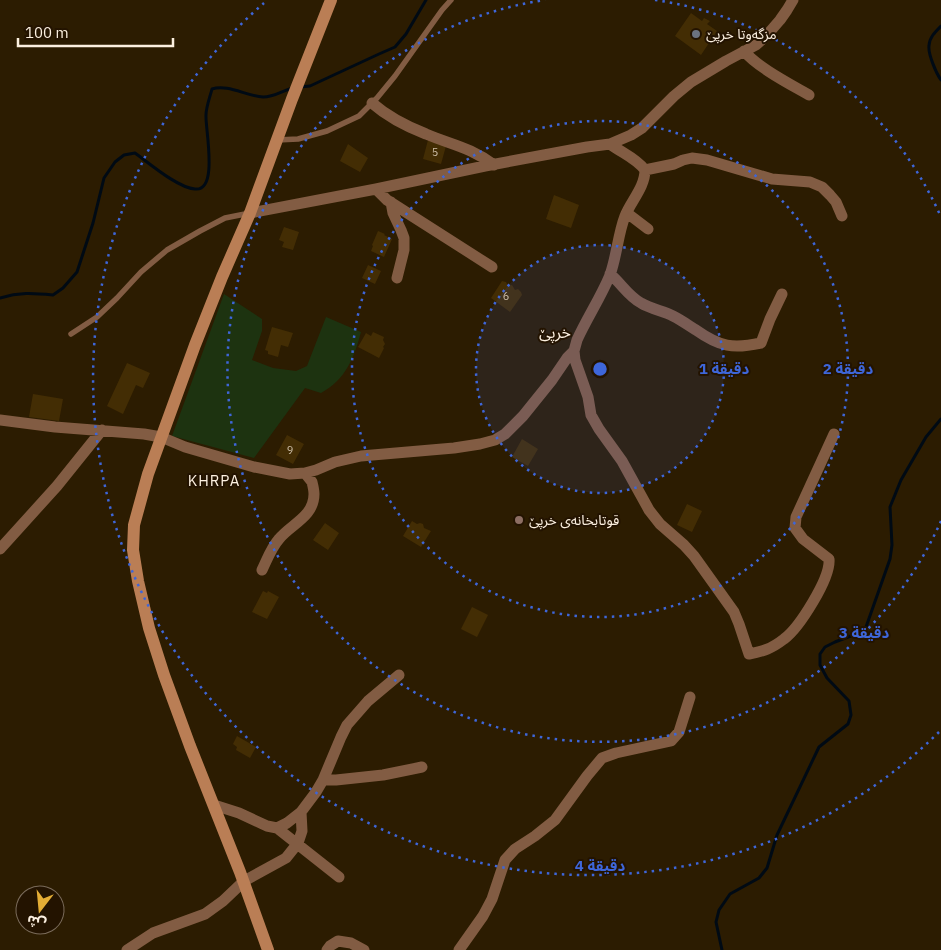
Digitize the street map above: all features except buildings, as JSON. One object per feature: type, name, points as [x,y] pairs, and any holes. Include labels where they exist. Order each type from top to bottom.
[{"type":"street","points":[[268,950],[244,881],[183,728],[149,628],[138,582],[133,550],[134,525],[148,474],[195,345],[250,212],[331,0]]},
{"type":"street","points":[[250,212],[610,144],[642,128],[690,82],[756,45],[788,10],[793,0]]},
{"type":"street","points":[[744,51],[761,66],[809,95]]},
{"type":"street","points":[[372,103],[380,110],[415,130],[468,149],[494,165]]},
{"type":"street","points":[[0,420],[161,437],[185,447],[254,467],[290,474],[305,473],[336,462],[361,456],[454,448],[495,440],[505,434],[523,416],[574,351],[583,328],[610,274],[622,224],[626,213],[638,194],[645,170],[633,158],[610,144]]},
{"type":"street","points":[[645,170],[692,158],[706,160],[772,179],[810,182],[822,187],[830,195],[836,202],[842,216]]},
{"type":"street","points":[[376,189],[386,200],[492,267]]},
{"type":"street","points":[[391,202],[393,213],[404,238],[404,250],[397,278]]},
{"type":"street","points":[[626,213],[648,229]]},
{"type":"street","points":[[610,274],[641,303],[672,315],[712,340],[723,345],[736,347],[761,343],[782,294]]},
{"type":"street","points":[[574,351],[575,360],[588,398],[591,416],[622,461],[649,510],[660,524],[694,556],[734,612],[749,654],[767,650],[785,638],[809,609],[827,574],[830,565],[829,559],[803,539],[795,528],[796,517],[834,434]]},
{"type":"street","points":[[0,549],[57,486],[102,430]]},
{"type":"street","points":[[262,570],[273,546],[312,507],[314,491],[312,483],[305,473]]},
{"type":"street","points":[[277,828],[301,812],[323,780],[340,737],[348,725],[368,701],[399,675]]},
{"type":"street","points":[[459,950],[483,916],[492,899],[505,860],[510,854],[555,820],[602,758],[616,753],[671,741],[679,732],[690,697]]},
{"type":"street","points":[[323,780],[370,777],[422,767]]},
{"type":"street","points":[[214,806],[239,812],[258,823],[277,828],[339,877]]},
{"type":"street","points":[[127,950],[153,933],[205,914],[244,881],[286,858],[298,843],[302,831],[301,812]]},
{"type":"street","points":[[327,950],[338,941],[364,950]]},
{"type":"lane","points":[[276,140],[298,139],[327,132],[359,116],[395,76],[451,0]]},
{"type":"lane","points":[[71,334],[97,318],[141,272],[167,250],[225,218],[250,212]]},
{"type":"green space","points":[[224,294],[262,319],[262,331],[252,360],[273,368],[296,371],[307,366],[326,317],[361,332],[352,359],[343,374],[321,393],[305,388],[254,458],[172,436]]},
{"type":"waterway","points":[[300,87],[310,86],[395,47],[406,34],[426,0]]},
{"type":"waterway","points":[[941,26],[929,43],[930,54],[941,80]]},
{"type":"waterway","points":[[0,298],[26,294],[53,295],[63,288],[77,272],[93,223],[104,178],[115,162],[124,155],[135,153],[164,174],[188,188],[202,187],[207,181],[209,170],[206,115],[212,89],[231,89],[263,97],[272,96],[294,88]]},
{"type":"waterway","points":[[722,950],[716,922],[719,910],[730,894],[759,878],[767,868],[777,835],[819,747],[848,724],[851,715],[849,701],[827,678],[820,665],[820,654],[825,647],[856,634],[866,627],[890,559],[892,545],[890,507],[901,480],[926,437],[941,419]]},
{"type":"place","name":"مزگەوتا خرپێ","points":[[696,34]]},
{"type":"place","name":"قوتابخانەی خرپێ","points":[[519,520]]},
{"type":"district","name":"خرپێ","points":[[555,332]]},
{"type":"district","name":"KHRPA","points":[[214,481]]}]
